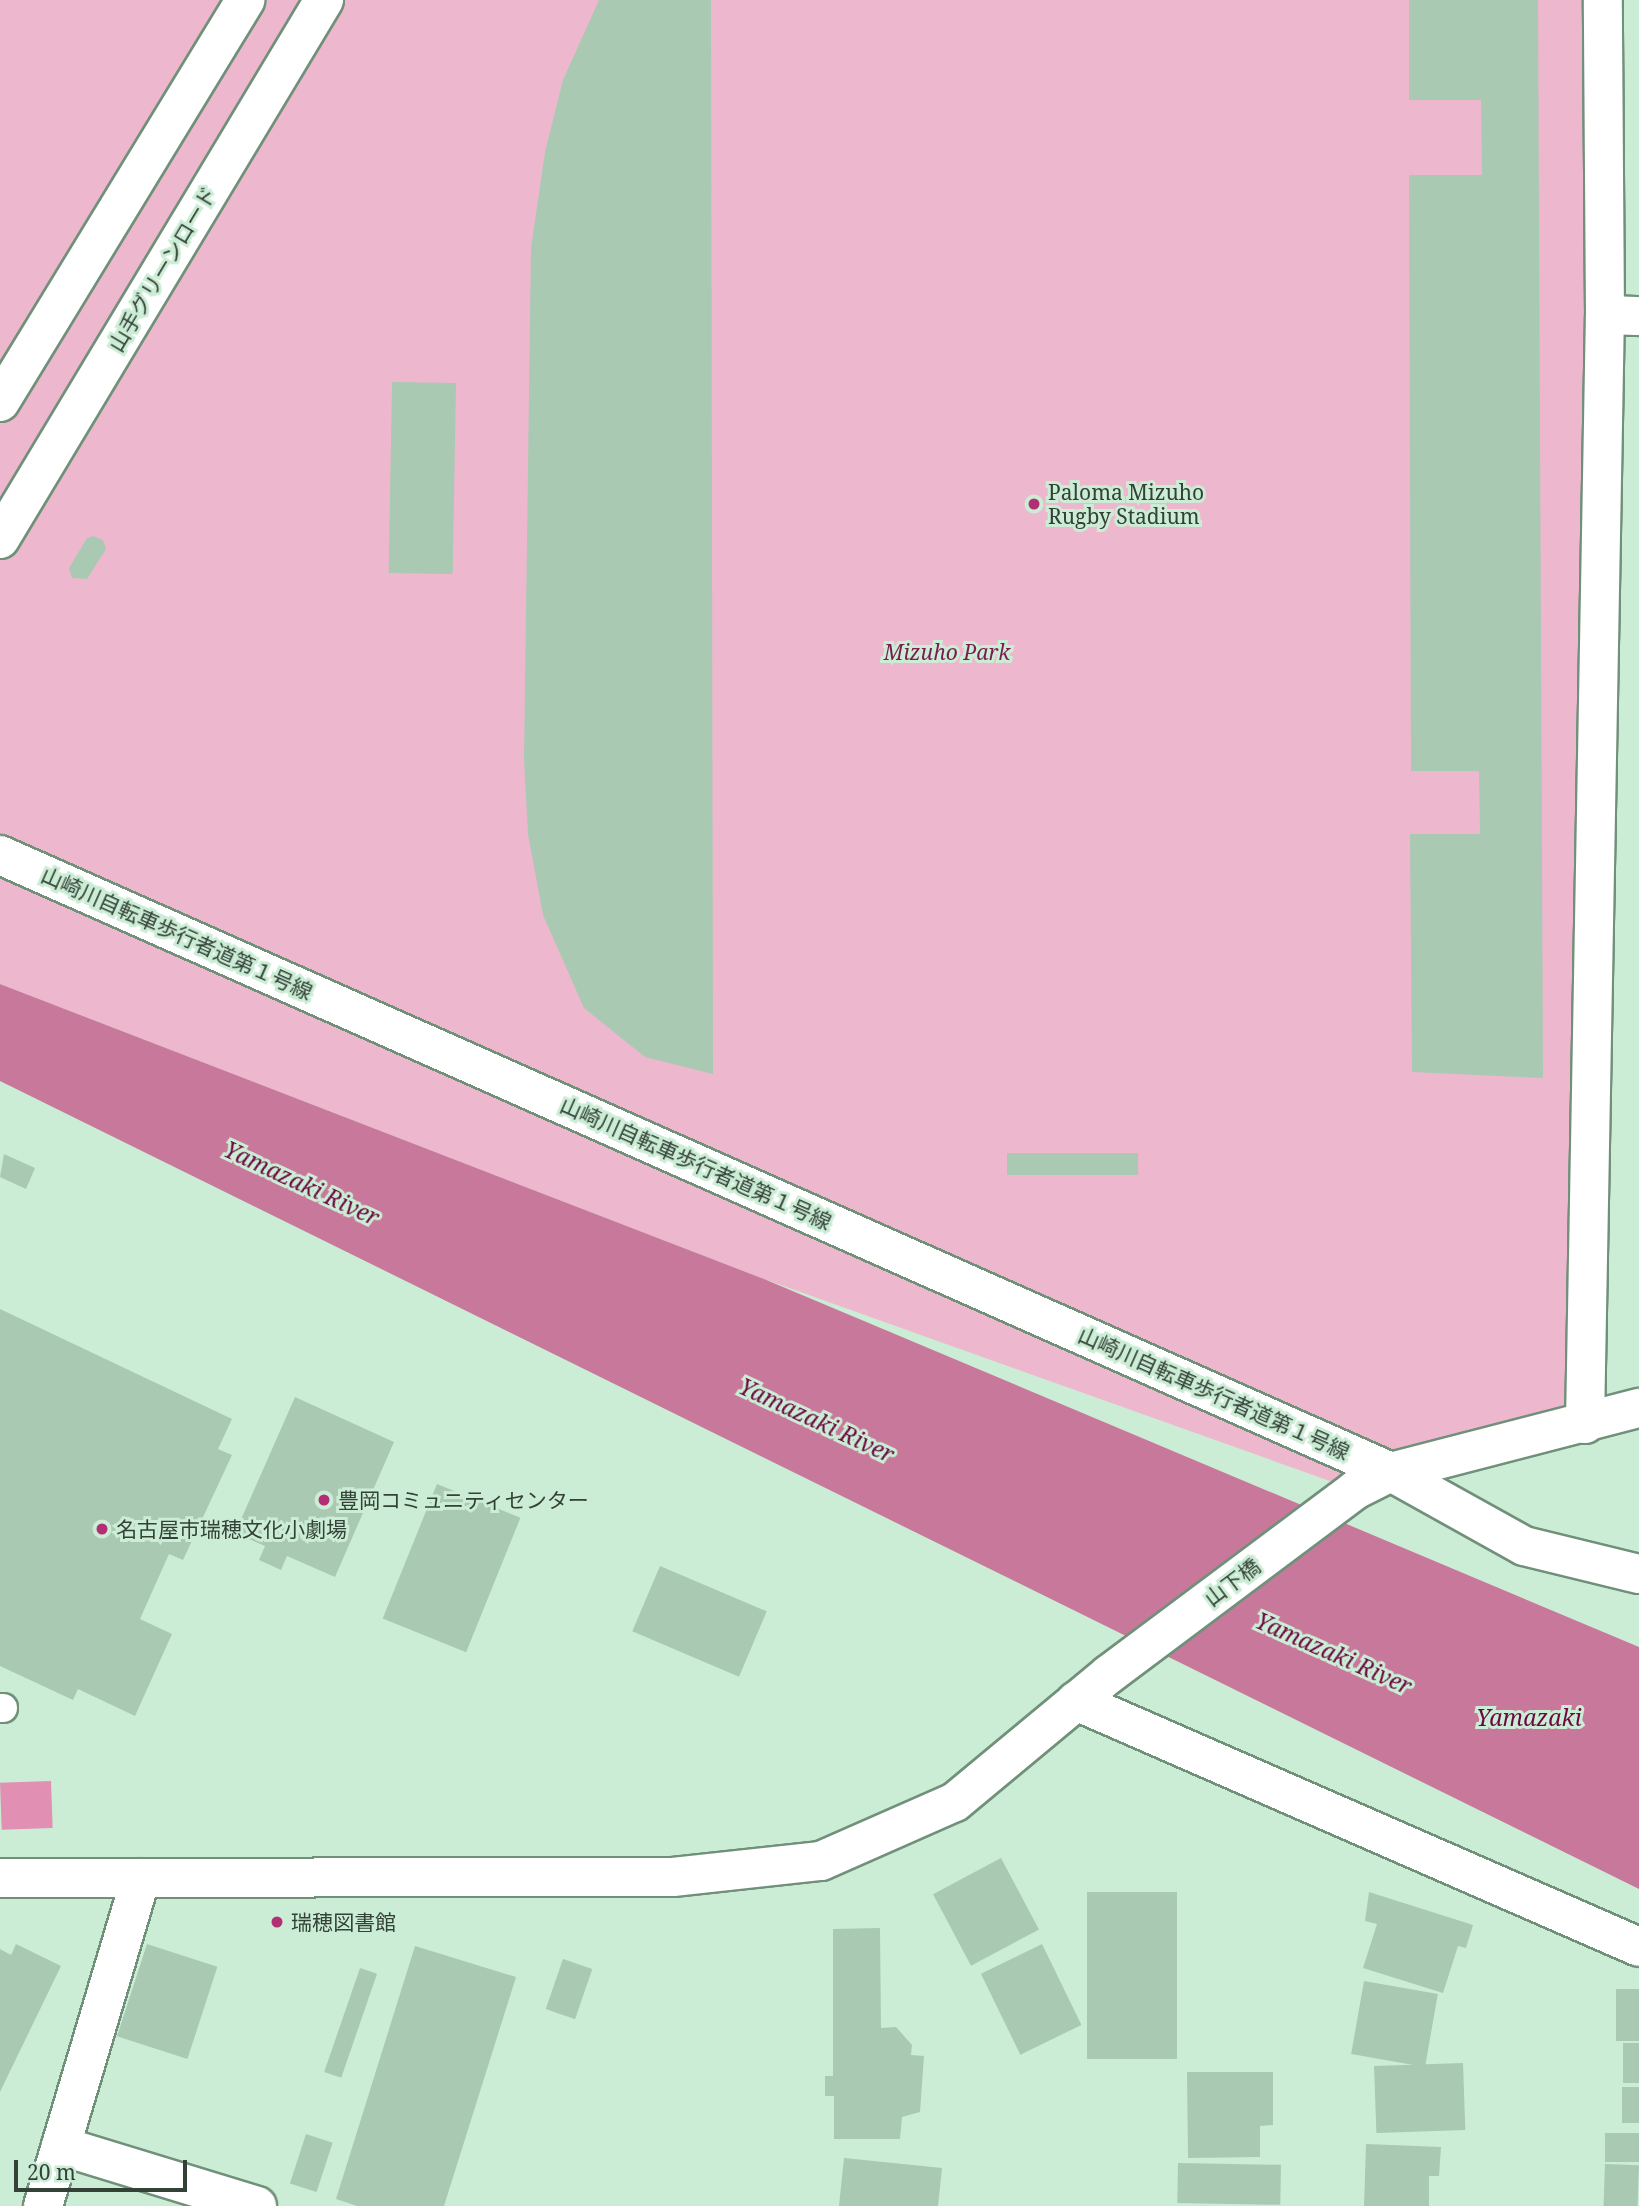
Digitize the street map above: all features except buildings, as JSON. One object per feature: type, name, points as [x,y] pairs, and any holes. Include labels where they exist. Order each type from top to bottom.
[{"type":"street","points":[[0,402],[245,0]]},
{"type":"street","name":"山手グリーンロード","points":[[0,539],[324,0]]},
{"type":"street","points":[[1585,1424],[1622,316],[1603,0]]},
{"type":"street","name":"山崎川自転車歩行者道第１号線","points":[[0,855],[1391,1472],[1524,1546],[1639,1574]]},
{"type":"street","name":"山下橋","points":[[0,1878],[673,1877],[821,1861],[955,1801],[1108,1675],[1355,1490],[1391,1472],[1639,1408]]},
{"type":"street","points":[[1076,1701],[1639,1947]]},
{"type":"street","points":[[43,2206],[141,1878]]},
{"type":"street","points":[[61,2146],[257,2206]]},
{"type":"green space","name":"Mizuho Park","points":[[0,0],[1603,0],[1585,1424],[1355,1490],[764,1279],[0,984]]},
{"type":"shaded area","points":[[51,1781],[53,1828],[2,1830],[0,1783]]},
{"type":"water","name":"Yamazaki","points":[[0,984],[764,1279],[1639,1647],[1639,1889],[0,1081]]},
{"type":"place","name":"Paloma Mizuho Rugby Stadium","points":[[1034,504]]},
{"type":"place","name":"豊岡コミュニティセンター","points":[[324,1500]]},
{"type":"place","name":"名古屋市瑞穂文化小劇場","points":[[102,1529]]},
{"type":"place","name":"瑞穂図書館","points":[[277,1922]]},
{"type":"water label","name":"Yamazaki River","points":[[302,1183]]},
{"type":"water label","name":"Yamazaki River","points":[[817,1420]]},
{"type":"water label","name":"Yamazaki River","points":[[1334,1653]]}]
